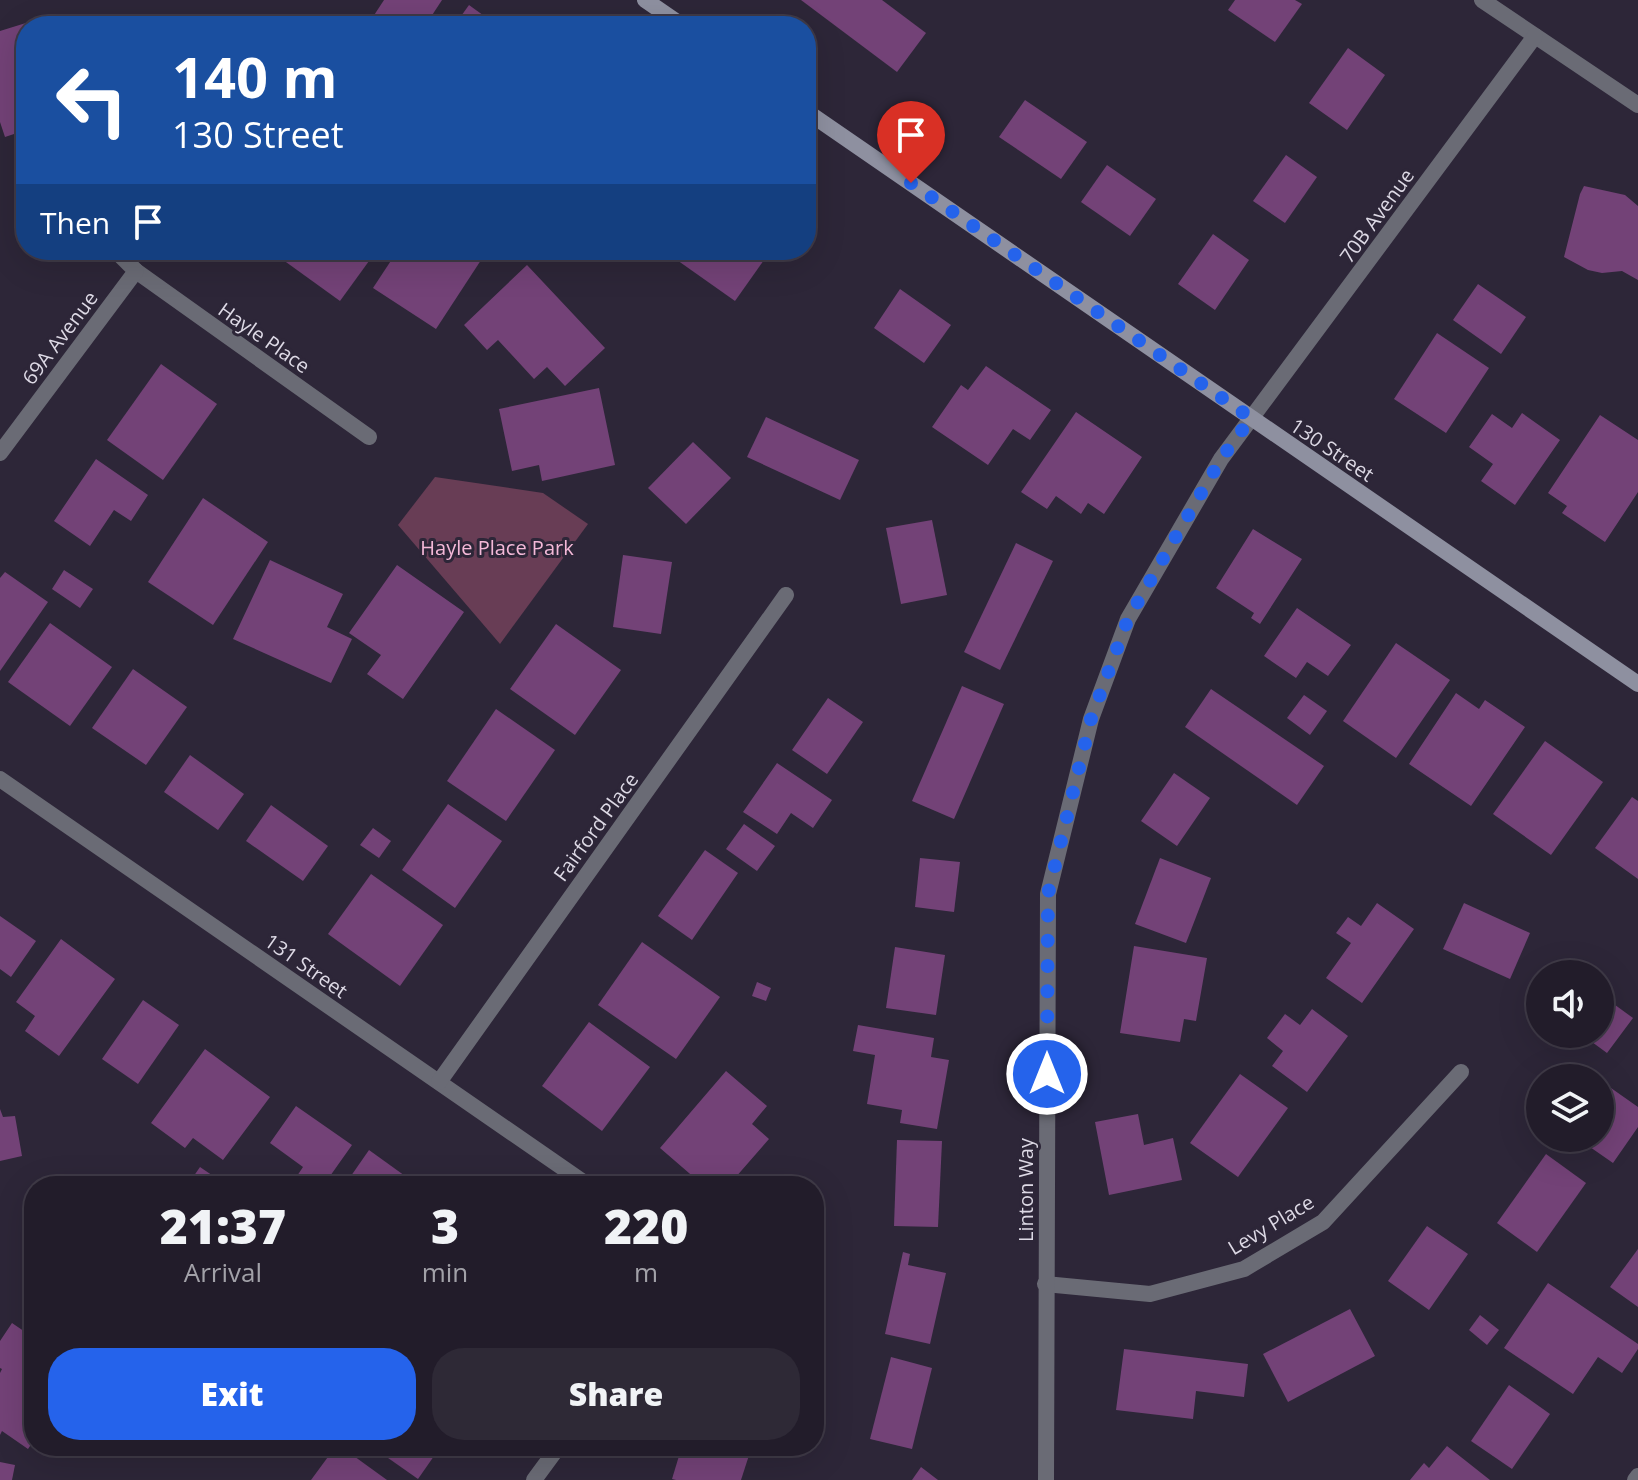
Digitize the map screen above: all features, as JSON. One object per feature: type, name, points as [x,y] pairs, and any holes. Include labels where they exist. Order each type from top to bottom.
[{"type":"street","points":[[645,0],[668,16]]},
{"type":"street","points":[[1482,0],[1638,105]]},
{"type":"street","name":"70B Avenue","points":[[1251,418],[1535,36]]},
{"type":"street","name":"130 Street","points":[[816,118],[1638,684]]},
{"type":"street","points":[[125,260],[136,271]]},
{"type":"street","name":"Hayle Place","points":[[136,271],[369,437]]},
{"type":"street","name":"69A Avenue","points":[[0,453],[136,271]]},
{"type":"street","name":"Linton Way","points":[[1046,1480],[1048,894],[1091,719],[1128,619],[1221,459],[1251,418]]},
{"type":"street","name":"Fairford Place","points":[[439,1082],[786,595]]},
{"type":"street","name":"131 Street","points":[[0,779],[575,1176]]},
{"type":"street","name":"Levy Place","points":[[1045,1284],[1150,1294],[1244,1269],[1323,1222],[1461,1072]]},
{"type":"street","points":[[534,1480],[552,1456]]},
{"type":"green space","name":"Hayle Place Park","points":[[435,477],[543,493],[588,524],[500,644],[398,525]]},
{"type":"building","points":[[384,0],[442,0],[432,16],[374,16]]},
{"type":"building","points":[[801,0],[882,0],[926,33],[897,72]]},
{"type":"building","points":[[1235,0],[1295,0],[1302,4],[1275,42],[1228,10]]},
{"type":"building","points":[[469,5],[484,16],[461,16]]},
{"type":"building","points":[[16,26],[16,133],[5,137],[0,122],[0,31]]},
{"type":"building","points":[[1348,48],[1385,75],[1347,130],[1309,103]]},
{"type":"building","points":[[1025,100],[1087,142],[1061,179],[999,137]]},
{"type":"building","points":[[1286,155],[1317,177],[1285,223],[1253,201]]},
{"type":"building","points":[[1107,165],[1156,199],[1130,236],[1081,202]]},
{"type":"building","points":[[1584,186],[1625,195],[1638,206],[1638,280],[1622,271],[1602,273],[1588,270],[1564,257]]},
{"type":"building","points":[[1213,234],[1249,260],[1215,310],[1178,284]]},
{"type":"building","points":[[283,260],[370,260],[340,301]]},
{"type":"building","points":[[391,260],[481,260],[436,329],[373,288]]},
{"type":"building","points":[[677,260],[764,260],[735,301]]},
{"type":"building","points":[[527,265],[605,348],[565,386],[547,367],[534,379],[498,340],[487,350],[464,325]]},
{"type":"building","points":[[1478,284],[1526,317],[1501,354],[1453,320]]},
{"type":"building","points":[[900,289],[951,325],[924,363],[874,328]]},
{"type":"building","points":[[1437,333],[1489,368],[1446,433],[1394,399]]},
{"type":"building","points":[[161,364],[217,404],[163,480],[107,440]]},
{"type":"building","points":[[986,366],[1051,410],[1030,440],[1013,429],[988,465],[932,427],[961,385],[968,390]]},
{"type":"building","points":[[599,388],[615,465],[542,481],[539,465],[512,471],[499,409]]},
{"type":"building","points":[[1076,412],[1142,457],[1104,514],[1088,503],[1081,514],[1056,496],[1047,509],[1021,492]]},
{"type":"building","points":[[1522,413],[1560,440],[1515,505],[1481,481],[1493,464],[1469,447],[1492,414],[1512,428]]},
{"type":"building","points":[[1600,415],[1638,440],[1638,492],[1605,542],[1562,513],[1567,506],[1548,493]]},
{"type":"building","points":[[766,417],[859,460],[840,500],[747,457]]},
{"type":"building","points":[[693,442],[731,478],[686,524],[648,488]]},
{"type":"building","points":[[96,459],[148,495],[131,521],[114,510],[90,546],[54,521]]},
{"type":"building","points":[[203,498],[268,542],[213,625],[148,582]]},
{"type":"building","points":[[932,520],[947,595],[901,604],[886,528]]},
{"type":"building","points":[[1253,529],[1302,559],[1260,624],[1251,618],[1254,613],[1216,588]]},
{"type":"building","points":[[1016,543],[1053,561],[1000,670],[964,652]]},
{"type":"building","points":[[623,555],[672,562],[661,634],[613,627]]},
{"type":"building","points":[[270,560],[343,594],[327,627],[352,639],[331,683],[233,639]]},
{"type":"building","points":[[397,565],[464,612],[403,699],[367,674],[381,655],[349,633]]},
{"type":"building","points":[[64,570],[93,589],[80,608],[52,589]]},
{"type":"building","points":[[5,572],[48,602],[0,671],[0,578]]},
{"type":"building","points":[[1297,608],[1351,645],[1328,676],[1307,662],[1296,678],[1264,656]]},
{"type":"building","points":[[50,623],[112,667],[70,726],[8,682]]},
{"type":"building","points":[[556,624],[621,670],[575,735],[510,689]]},
{"type":"building","points":[[1396,643],[1450,680],[1396,758],[1343,721]]},
{"type":"building","points":[[133,669],[187,707],[146,765],[92,728]]},
{"type":"building","points":[[962,686],[1004,704],[954,819],[912,801]]},
{"type":"building","points":[[1211,689],[1324,766],[1297,805],[1185,727]]},
{"type":"building","points":[[1456,693],[1479,709],[1485,700],[1525,727],[1471,806],[1409,764]]},
{"type":"building","points":[[1304,695],[1327,711],[1310,735],[1287,718]]},
{"type":"building","points":[[828,698],[863,722],[827,774],[792,750]]},
{"type":"building","points":[[496,709],[555,750],[506,821],[447,781]]},
{"type":"building","points":[[1545,741],[1603,782],[1551,855],[1493,814]]},
{"type":"building","points":[[190,755],[244,794],[218,830],[164,792]]},
{"type":"building","points":[[777,763],[832,800],[813,828],[791,813],[777,834],[743,812]]},
{"type":"building","points":[[1174,773],[1210,798],[1177,846],[1141,821]]},
{"type":"building","points":[[1632,797],[1638,801],[1638,879],[1595,848]]},
{"type":"building","points":[[448,804],[502,841],[455,908],[402,870]]},
{"type":"building","points":[[271,805],[328,846],[303,881],[246,841]]},
{"type":"building","points":[[744,824],[775,846],[757,871],[726,849]]},
{"type":"building","points":[[373,828],[391,841],[379,858],[360,845]]},
{"type":"building","points":[[705,850],[738,873],[692,940],[658,916]]},
{"type":"building","points":[[920,858],[960,862],[954,912],[915,907]]},
{"type":"building","points":[[1160,858],[1211,878],[1186,943],[1135,924]]},
{"type":"building","points":[[371,874],[443,925],[400,986],[328,934]]},
{"type":"building","points":[[1377,903],[1414,929],[1362,1003],[1326,978],[1351,943],[1336,933],[1348,917],[1361,926]]},
{"type":"building","points":[[1464,903],[1530,933],[1510,979],[1443,949]]},
{"type":"building","points":[[0,916],[36,941],[11,977],[0,969]]},
{"type":"building","points":[[61,939],[115,979],[59,1056],[25,1031],[35,1016],[16,1002]]},
{"type":"building","points":[[642,942],[720,997],[676,1059],[598,1005]]},
{"type":"building","points":[[1134,946],[1207,958],[1196,1021],[1184,1019],[1180,1042],[1120,1033]]},
{"type":"building","points":[[895,947],[945,955],[936,1015],[886,1008]]},
{"type":"building","points":[[757,982],[771,988],[766,1001],[752,996]]},
{"type":"building","points":[[143,1000],[179,1025],[138,1084],[102,1059]]},
{"type":"building","points":[[1614,1004],[1633,1018],[1614,1044]]},
{"type":"building","points":[[1312,1009],[1348,1036],[1307,1092],[1272,1066],[1283,1051],[1267,1038],[1285,1014],[1300,1025]]},
{"type":"building","points":[[589,1022],[650,1067],[602,1131],[542,1086]]},
{"type":"building","points":[[858,1025],[934,1038],[931,1057],[949,1060],[937,1129],[900,1123],[902,1110],[867,1104],[875,1055],[853,1051]]},
{"type":"building","points":[[205,1049],[270,1097],[223,1160],[193,1138],[185,1148],[151,1123]]},
{"type":"building","points":[[726,1071],[767,1106],[752,1124],[769,1139],[737,1176],[692,1176],[660,1148]]},
{"type":"building","points":[[1240,1074],[1288,1108],[1238,1177],[1190,1143]]},
{"type":"building","points":[[1614,1090],[1638,1107],[1638,1127],[1613,1163],[1597,1152],[1614,1152]]},
{"type":"building","points":[[296,1106],[352,1145],[330,1176],[297,1176],[303,1167],[270,1143]]},
{"type":"building","points":[[0,1109],[3,1117],[15,1116],[22,1156],[0,1161]]},
{"type":"building","points":[[1138,1114],[1144,1145],[1173,1138],[1182,1180],[1109,1195],[1095,1122]]},
{"type":"building","points":[[897,1140],[942,1141],[938,1227],[894,1226]]},
{"type":"building","points":[[369,1150],[405,1176],[351,1176]]},
{"type":"building","points":[[1546,1154],[1586,1183],[1537,1252],[1497,1223]]},
{"type":"building","points":[[200,1167],[213,1176],[194,1176]]},
{"type":"building","points":[[1427,1226],[1468,1254],[1429,1310],[1388,1281]]},
{"type":"building","points":[[1638,1249],[1638,1307],[1610,1287]]},
{"type":"building","points":[[903,1252],[910,1254],[908,1265],[946,1273],[930,1344],[885,1334]]},
{"type":"building","points":[[1548,1283],[1638,1344],[1638,1349],[1622,1373],[1598,1357],[1573,1394],[1504,1348]]},
{"type":"building","points":[[1350,1309],[1375,1356],[1288,1402],[1263,1354]]},
{"type":"building","points":[[1480,1315],[1499,1330],[1487,1345],[1469,1330]]},
{"type":"building","points":[[12,1323],[24,1331],[24,1446],[2,1431],[0,1435],[0,1341]]},
{"type":"building","points":[[1124,1349],[1248,1364],[1244,1397],[1196,1391],[1193,1419],[1116,1410]]},
{"type":"building","points":[[891,1357],[932,1368],[912,1449],[870,1439]]},
{"type":"building","points":[[1509,1385],[1550,1414],[1512,1469],[1471,1441]]},
{"type":"building","points":[[1447,1446],[1490,1480],[1410,1480],[1424,1463],[1429,1468]]},
{"type":"building","points":[[329,1456],[354,1456],[387,1480],[311,1480]]},
{"type":"building","points":[[385,1456],[434,1456],[418,1479]]},
{"type":"building","points":[[679,1456],[749,1456],[741,1480],[672,1479]]},
{"type":"building","points":[[0,1462],[15,1465],[12,1480],[0,1480]]},
{"type":"building","points":[[921,1467],[938,1480],[912,1480]]},
{"type":"route","points":[[911,183],[1251,418],[1221,459],[1128,619],[1091,719],[1048,894],[1047,1074]]}]
